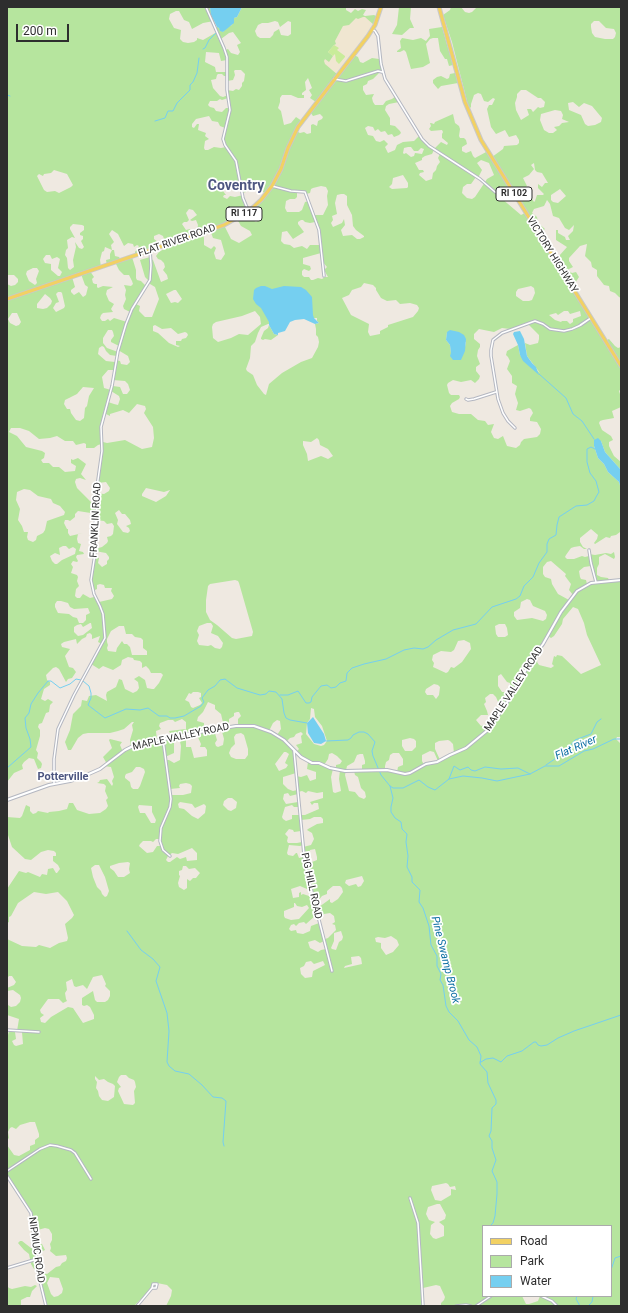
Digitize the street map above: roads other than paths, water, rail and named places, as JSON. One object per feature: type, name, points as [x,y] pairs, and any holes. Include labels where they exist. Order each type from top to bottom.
[{"type":"main road","name":"FLAT RIVER ROAD","points":[[7,299],[224,225],[249,211],[261,200],[272,186],[282,169],[295,132],[372,29],[381,7]]},
{"type":"main road","name":"VICTORY HIGHWAY","points":[[439,7],[468,111],[481,140],[621,366]]},
{"type":"street","points":[[206,7],[228,60],[227,90],[230,110],[223,139],[225,145],[236,161],[243,198],[249,211]]},
{"type":"street","points":[[372,29],[378,36],[379,55],[387,82],[424,142],[498,193],[504,194],[512,191]]},
{"type":"street","points":[[334,79],[346,81],[378,71],[383,72]]},
{"type":"street","points":[[272,186],[288,191],[305,192],[319,230],[324,276]]},
{"type":"street","name":"FRANKLIN ROAD","points":[[54,784],[54,759],[58,729],[74,695],[105,638],[103,614],[94,594],[90,580],[95,551],[93,531],[98,515],[96,497],[102,451],[101,427],[112,386],[118,351],[126,324],[132,309],[150,280],[150,250]]},
{"type":"street","points":[[515,428],[503,413],[496,392],[491,350],[493,340],[499,335],[535,321],[540,322],[552,330],[568,330],[580,325],[590,318]]},
{"type":"street","points":[[466,399],[474,399],[496,392]]},
{"type":"street","points":[[589,550],[596,582]]},
{"type":"street","name":"MAPLE VALLEY ROAD","points":[[7,800],[54,784],[76,779],[97,770],[125,750],[135,745],[224,727],[254,726],[284,740],[299,756],[308,762],[319,763],[338,770],[387,770],[407,774],[414,772],[426,764],[437,762],[466,748],[475,742],[491,726],[515,690],[531,660],[543,644],[572,596],[584,586],[596,582],[621,580]]},
{"type":"street","points":[[163,740],[171,799],[170,806],[161,829],[160,841],[162,850],[170,856]]},
{"type":"street","name":"PIG HILL ROAD","points":[[294,751],[305,865],[332,971]]},
{"type":"street","points":[[7,1030],[39,1032]]},
{"type":"street","points":[[7,1171],[40,1149],[50,1145],[75,1153],[91,1179]]},
{"type":"street","name":"NIPMUC ROAD","points":[[7,1176],[30,1210],[40,1284],[46,1306]]},
{"type":"street","points":[[410,1198],[418,1223],[423,1306]]},
{"type":"street","points":[[7,1268],[37,1259]]},
{"type":"street","points":[[137,1306],[152,1288]]},
{"type":"street","points":[[476,1306],[490,1297]]},
{"type":"street","points":[[543,1297],[558,1306]]},
{"type":"street","points":[[456,1306],[466,1304],[471,1306]]},
{"type":"water","points":[[210,7],[242,7],[237,17],[234,18],[234,23],[223,32],[217,27],[211,15]]},
{"type":"water","points":[[261,286],[272,289],[284,286],[301,287],[306,290],[312,297],[313,315],[319,323],[315,324],[304,319],[295,320],[290,322],[285,331],[278,333],[278,335],[274,334],[261,308],[253,299],[254,290]]},
{"type":"water","points":[[450,330],[459,332],[464,335],[466,339],[465,351],[461,360],[453,360],[450,356],[450,345],[446,340],[447,332]]},
{"type":"water","points":[[520,331],[524,339],[527,356],[536,367],[539,375],[523,361],[520,355],[518,345],[513,334],[514,332]]},
{"type":"water","points":[[598,438],[601,441],[605,452],[621,470],[621,489],[619,482],[608,472],[604,464],[598,458],[594,446],[594,440]]},
{"type":"water","points":[[313,717],[324,734],[326,741],[321,744],[314,743],[308,733],[307,723]]},
{"type":"waterway","points":[[203,49],[216,33]]},
{"type":"waterway","points":[[155,121],[165,118],[168,111],[173,111],[177,103],[190,90],[190,85],[197,73],[199,58]]},
{"type":"waterway","points":[[539,374],[566,398],[573,414],[582,421],[594,439]]},
{"type":"waterway","points":[[280,695],[288,695],[298,691],[306,703],[309,703],[321,686],[327,685],[331,688],[336,687],[340,683],[346,681],[347,673],[352,668],[386,659],[404,650],[414,648],[423,649],[428,647],[436,640],[453,630],[476,624],[492,607],[516,599],[520,596],[524,586],[533,577],[539,563],[547,552],[547,544],[549,539],[556,535],[559,517],[576,506],[587,505],[594,501],[599,492],[596,481],[590,473],[587,462],[587,449],[591,447],[595,449]]},
{"type":"waterway","name":"Flat River","points":[[7,768],[31,747],[25,718],[29,713],[31,704],[48,681],[51,681],[60,688],[70,684],[76,679],[81,680]]},
{"type":"waterway","name":"Flat River","points":[[83,681],[89,686],[91,693],[91,698],[88,705],[105,718],[126,709],[140,710],[148,708],[159,716],[167,716],[170,718],[184,716],[201,706],[204,702],[202,698],[208,690],[215,686],[220,680],[225,679],[237,688],[260,695],[266,694],[269,691],[276,692],[282,699],[286,718],[307,723]]},
{"type":"waterway","points":[[546,765],[565,752],[575,740],[591,734],[597,722],[601,719]]},
{"type":"waterway","name":"Flat River","points":[[326,741],[348,740],[353,735],[359,732],[364,732],[368,734],[375,742],[372,751],[373,756],[381,775],[390,786],[393,788],[403,788],[419,780],[435,790],[449,779],[463,776],[497,781],[530,774],[545,766],[559,766],[584,751],[593,749],[614,739],[621,739]]},
{"type":"waterway","points":[[449,779],[454,766],[460,770],[468,767],[475,771],[485,767],[501,769],[518,768],[530,774]]},
{"type":"waterway","name":"Pine Swamp Brook","points":[[390,786],[393,798],[391,812],[395,818],[401,822],[402,829],[407,834],[407,867],[412,877],[412,882],[420,890],[419,902],[423,908],[429,926],[431,945],[437,956],[437,966],[441,974],[440,980],[443,985],[446,1006],[449,1012],[458,1021],[469,1040],[477,1047],[481,1056],[480,1064],[487,1072],[488,1083],[496,1100],[496,1104],[492,1108],[491,1131],[489,1136],[492,1141],[492,1148],[496,1160],[492,1171],[497,1182],[495,1216],[491,1225]]},
{"type":"waterway","points":[[127,931],[141,950],[153,959],[160,967],[156,981],[167,1013],[169,1031],[167,1062],[169,1066],[175,1071],[189,1074],[213,1097],[222,1098],[226,1101],[224,1146]]},
{"type":"waterway","points":[[480,1062],[493,1058],[501,1062],[507,1056],[522,1051],[534,1042],[541,1046],[547,1045],[574,1031],[621,1015]]},
{"type":"waterway","points":[[612,1267],[615,1258],[621,1256]]},
{"type":"waterway","name":"Pine Swamp Brook","points":[[577,1297],[576,1299],[580,1306]]},
{"type":"waterway","points":[[588,1306],[592,1302],[593,1297]]},
{"type":"district","name":"Coventry","points":[[236,186]]},
{"type":"district","name":"Potterville","points":[[63,777]]}]
